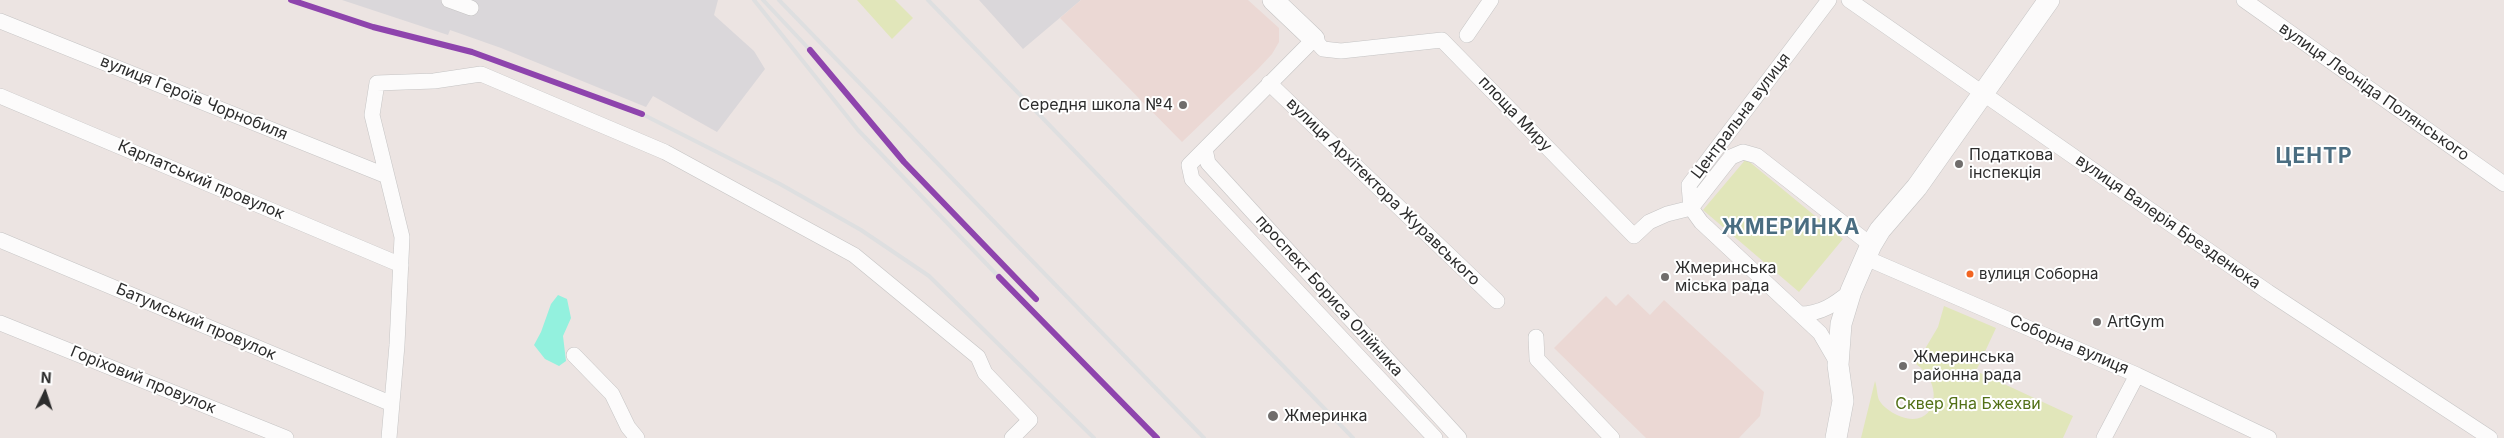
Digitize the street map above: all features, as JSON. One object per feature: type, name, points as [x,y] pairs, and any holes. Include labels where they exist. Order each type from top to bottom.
[{"type":"street","points":[[449,0],[471,8]]},
{"type":"street","points":[[1205,149],[1314,39],[1273,0]]},
{"type":"street","points":[[1467,35],[1492,0]]},
{"type":"street","name":"Центральна вулиця","points":[[1691,208],[1689,185],[1829,0]]},
{"type":"street","name":"вулиця Валерія Брезденюка","points":[[1849,0],[2268,292],[2490,438]]},
{"type":"street","points":[[1836,438],[1843,401],[1838,365],[1841,324],[1851,291],[1868,251],[1880,230],[1917,187],[1984,95],[2049,0]]},
{"type":"street","name":"вулиця Леоніда Полянського","points":[[2244,0],[2504,184]]},
{"type":"street","name":"вулиця Героїв Чорнобиля","points":[[0,21],[387,176]]},
{"type":"street","name":"площа Миру","points":[[1314,39],[1323,49],[1341,51],[1442,40],[1634,236],[1649,222],[1667,214],[1691,208]]},
{"type":"street","points":[[389,438],[402,237],[372,115],[378,83],[434,81],[481,74],[674,157],[854,255],[978,357],[985,373],[1030,420],[1012,438]]},
{"type":"street","name":"вулиця Архітектора Журавського","points":[[1269,84],[1497,301]]},
{"type":"street","name":"Карпатський провулок","points":[[0,96],[401,265]]},
{"type":"street","name":"проспект Бориса Олійника","points":[[1205,149],[1189,165],[1192,179],[1435,438]]},
{"type":"street","name":"проспект Бориса Олійника","points":[[1205,149],[1208,163],[1459,438]]},
{"type":"street","name":"Соборна вулиця","points":[[1691,208],[1731,157],[1743,152],[1757,156],[1868,251],[2269,438]]},
{"type":"street","points":[[1691,208],[1701,222],[1820,333],[1838,365]]},
{"type":"street","name":"Батумський провулок","points":[[0,240],[392,404]]},
{"type":"street","points":[[1800,314],[1813,314],[1832,306],[1851,291]]},
{"type":"street","name":"Горіховий провулок","points":[[0,323],[286,438]]},
{"type":"street","points":[[1536,337],[1537,359],[1612,438]]},
{"type":"street","points":[[574,355],[612,394],[628,427],[636,438]]},
{"type":"street","points":[[2104,438],[2137,375]]},
{"type":"shaded area","points":[[342,0],[718,0],[714,15],[754,51],[765,69],[717,132],[653,96],[646,107],[501,48],[450,30],[448,35]]},
{"type":"shaded area","points":[[979,0],[1081,0],[1023,49]]},
{"type":"shaded area","name":"Середня школа №4","points":[[1081,0],[1248,0],[1279,28],[1279,42],[1272,54],[1258,69],[1182,142],[1060,18]]},
{"type":"shaded area","points":[[1628,294],[1650,315],[1664,300],[1764,392],[1760,416],[1739,438],[1646,438],[1554,348],[1606,296],[1616,306]]},
{"type":"shaded area","points":[[558,295],[567,299],[571,318],[563,336],[566,361],[559,366],[545,359],[534,345],[551,304]]},
{"type":"green space","points":[[857,0],[895,0],[913,18],[892,39]]},
{"type":"green space","points":[[1746,159],[1843,239],[1799,292],[1703,210]]},
{"type":"green space","name":"Сквер Яна Бжехви","points":[[1944,306],[1996,328],[1976,371],[2073,416],[2063,438],[1861,438],[1875,381],[1879,400],[1885,407],[1897,415],[1911,419],[1921,417],[1928,412],[1933,404],[1934,394],[1931,383],[1925,373],[1916,364],[1938,327]]},
{"type":"railway","points":[[754,0],[858,130],[999,277]]},
{"type":"railway","points":[[763,0],[810,50]]},
{"type":"railway","points":[[779,0],[1204,438]]},
{"type":"railway","points":[[928,0],[1353,438]]},
{"type":"railway","points":[[642,114],[780,184],[861,230],[929,276],[1094,438]]},
{"type":"transit line","points":[[291,0],[373,27],[472,52],[642,114]]},
{"type":"transit line","points":[[810,50],[904,162],[1036,299]]},
{"type":"transit line","points":[[999,277],[1157,438]]},
{"type":"place","name":"Середня школа №4","points":[[1183,105]]},
{"type":"place","name":"Податкова інспекція","points":[[1959,164]]},
{"type":"place","name":"вулиця Соборна","points":[[1970,274]]},
{"type":"place","name":"Жмеринська міська рада","points":[[1665,277]]},
{"type":"place","name":"ArtGym","points":[[2097,322]]},
{"type":"place","name":"Жмеринська районна рада","points":[[1903,366]]},
{"type":"place","name":"Жмеринка","points":[[1273,416]]},
{"type":"district","name":"ЦЕНТР","points":[[2314,157]]},
{"type":"district","name":"ЖМЕРИНКА","points":[[1791,228]]}]
